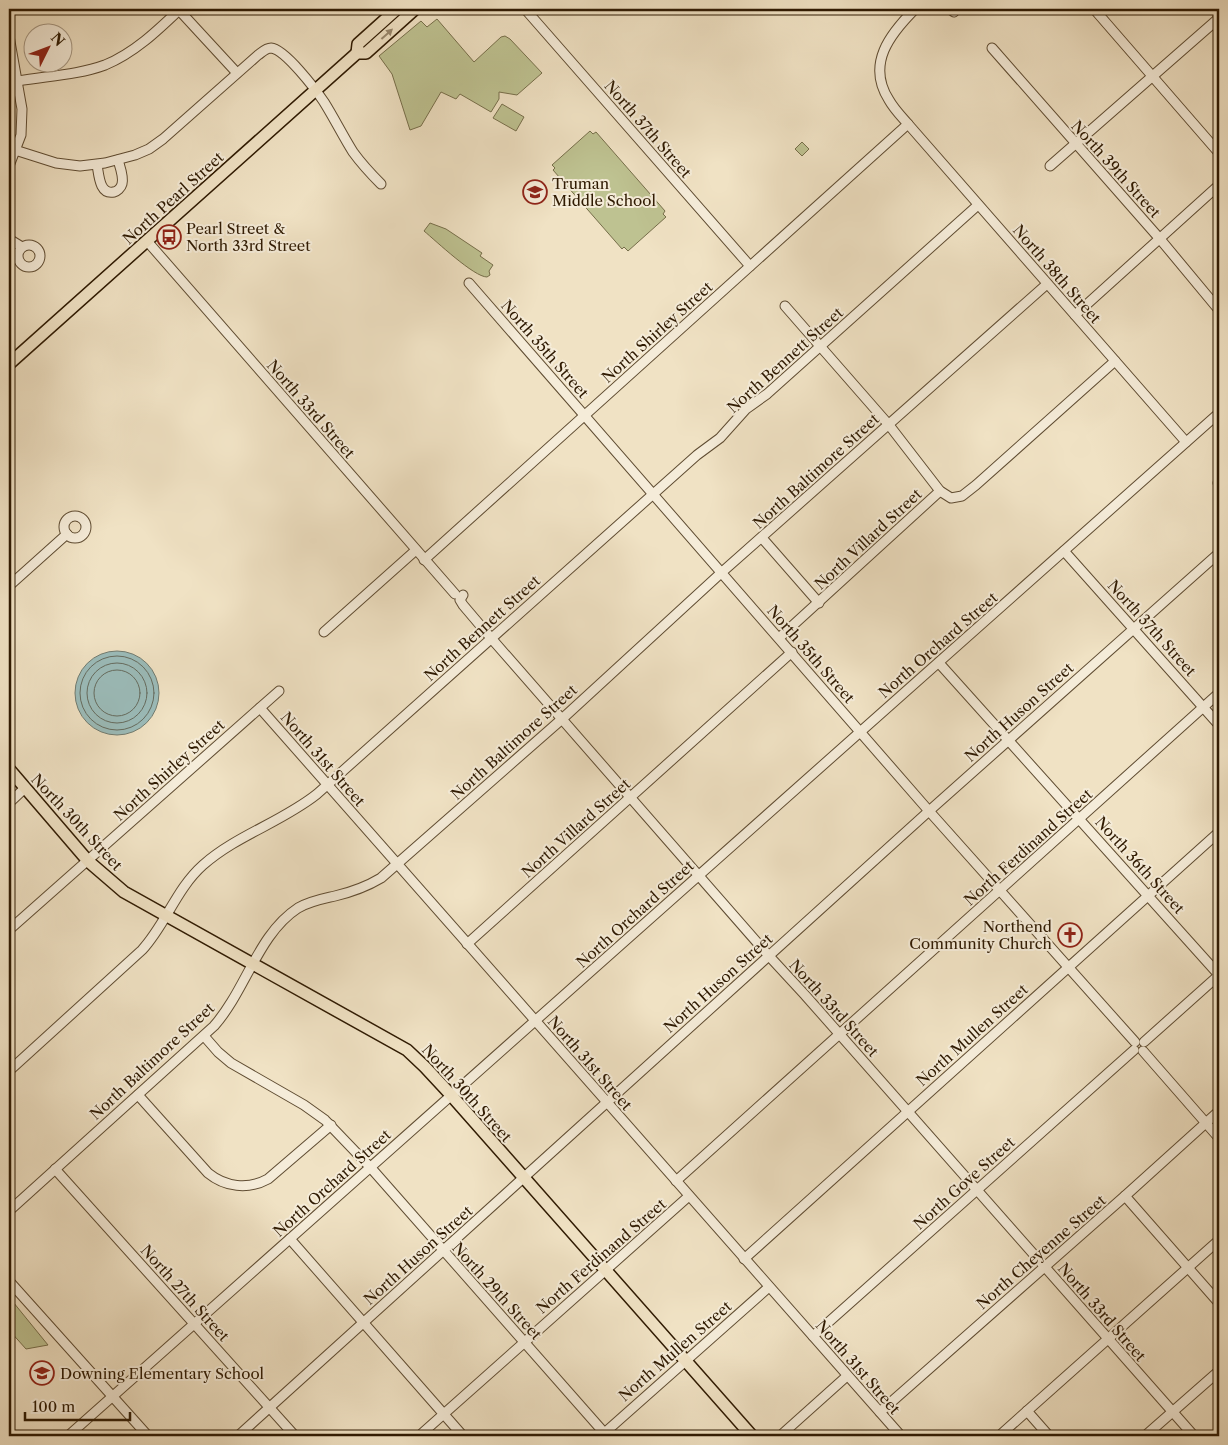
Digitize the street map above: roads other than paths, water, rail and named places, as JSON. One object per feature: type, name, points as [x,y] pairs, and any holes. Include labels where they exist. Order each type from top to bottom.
[{"type":"main road","name":"North Pearl Street","points":[[358,53],[358,44],[397,9]]},
{"type":"main road","name":"North Pearl Street","points":[[9,364],[358,53],[366,53],[415,9]]},
{"type":"main road","name":"North 30th Street","points":[[9,770],[88,861],[116,886],[166,916],[407,1050],[426,1067],[752,1436]]},
{"type":"street","points":[[18,81],[105,65],[156,32],[179,9],[237,73]]},
{"type":"street","name":"North 37th Street","points":[[525,9],[750,266]]},
{"type":"street","name":"North 38th Street","points":[[915,9],[891,36],[882,54],[879,71],[888,100],[1046,284],[1186,442]]},
{"type":"street","points":[[1094,9],[1219,153]]},
{"type":"street","points":[[1050,166],[1219,18]]},
{"type":"street","points":[[9,36],[21,99],[22,127],[21,135],[9,166]]},
{"type":"street","points":[[15,150],[56,163],[80,166],[97,165],[118,160],[149,149],[164,139],[237,73],[268,48],[282,54],[316,92],[353,151],[381,184]]},
{"type":"street","name":"North 39th Street","points":[[992,48],[1160,239],[1219,310]]},
{"type":"street","name":"North Shirley Street","points":[[424,560],[908,124]]},
{"type":"street","points":[[97,165],[101,186],[106,191],[113,192],[119,188],[122,182],[118,160]]},
{"type":"street","points":[[1075,315],[1219,185]]},
{"type":"street","name":"North Bennett Street","points":[[9,1071],[137,955],[153,937],[185,884],[213,857],[224,848],[301,806],[327,785],[697,455],[720,438],[746,409],[767,394],[978,205]]},
{"type":"street","points":[[9,239],[22,247]]},
{"type":"street","name":"North 33rd Street","points":[[147,241],[424,560],[459,595],[463,605],[630,798],[1194,1436]]},
{"type":"street","name":"North 35th Street","points":[[469,283],[929,811],[1219,1138]]},
{"type":"street","name":"North Baltimore Street","points":[[9,1211],[204,1036],[227,1009],[273,931],[291,913],[312,901],[353,891],[381,878],[562,719],[721,573],[1046,284]]},
{"type":"street","points":[[785,306],[889,425],[940,491]]},
{"type":"street","name":"North Villard Street","points":[[779,638],[940,491],[954,498],[967,492],[1114,361]]},
{"type":"street","name":"North Orchard Street","points":[[68,1436],[1219,413]]},
{"type":"street","points":[[9,586],[67,534]]},
{"type":"street","points":[[762,538],[819,603]]},
{"type":"street","points":[[324,632],[416,550]]},
{"type":"street","name":"North 37th Street","points":[[1064,551],[1219,724]]},
{"type":"street","name":"North Huson Street","points":[[238,1436],[929,811],[1219,553]]},
{"type":"street","name":"North Villard Street","points":[[467,944],[792,652]]},
{"type":"street","name":"North 36th Street","points":[[939,663],[1219,975]]},
{"type":"street","name":"North Shirley Street","points":[[9,930],[279,691]]},
{"type":"street","name":"North Ferdinand Street","points":[[676,1181],[1219,693]]},
{"type":"street","name":"North 31st Street","points":[[260,708],[901,1436]]},
{"type":"street","points":[[9,803],[25,788]]},
{"type":"street","name":"North Mullen Street","points":[[744,1259],[1219,832]]},
{"type":"street","name":"North Gove Street","points":[[812,1336],[1219,975]]},
{"type":"street","name":"North 29th Street","points":[[204,1036],[231,1063],[331,1124],[604,1435]]},
{"type":"street","points":[[138,1095],[208,1173],[220,1181],[238,1186],[259,1184],[268,1179],[331,1124]]},
{"type":"street","name":"North Cheyenne Street","points":[[880,1412],[1219,1111]]},
{"type":"street","name":"North 27th Street","points":[[55,1169],[295,1436]]},
{"type":"street","name":"North Ferdinand Street","points":[[419,1436],[689,1196]]},
{"type":"street","points":[[1125,1196],[1219,1303]]},
{"type":"street","points":[[290,1238],[462,1436]]},
{"type":"street","points":[[999,1436],[1219,1240]]},
{"type":"street","points":[[9,1281],[148,1436]]},
{"type":"street","name":"North Mullen Street","points":[[604,1435],[769,1287]]},
{"type":"street","points":[[1145,1436],[1219,1371]]},
{"type":"street","points":[[780,1436],[847,1376]]},
{"type":"street","points":[[1027,1411],[1049,1436]]},
{"type":"water","points":[[117,651],[140,658],[152,670],[159,693],[152,716],[140,728],[117,735],[94,728],[82,716],[75,693],[82,670],[94,658]]},
{"type":"place","name":"Truman Middle School","points":[[535,192]]},
{"type":"place","name":"Pearl Street & North 33rd Street","points":[[169,237]]},
{"type":"place","name":"Northend Community Church","points":[[1070,935]]},
{"type":"place","name":"Downing Elementary School","points":[[42,1373]]}]
